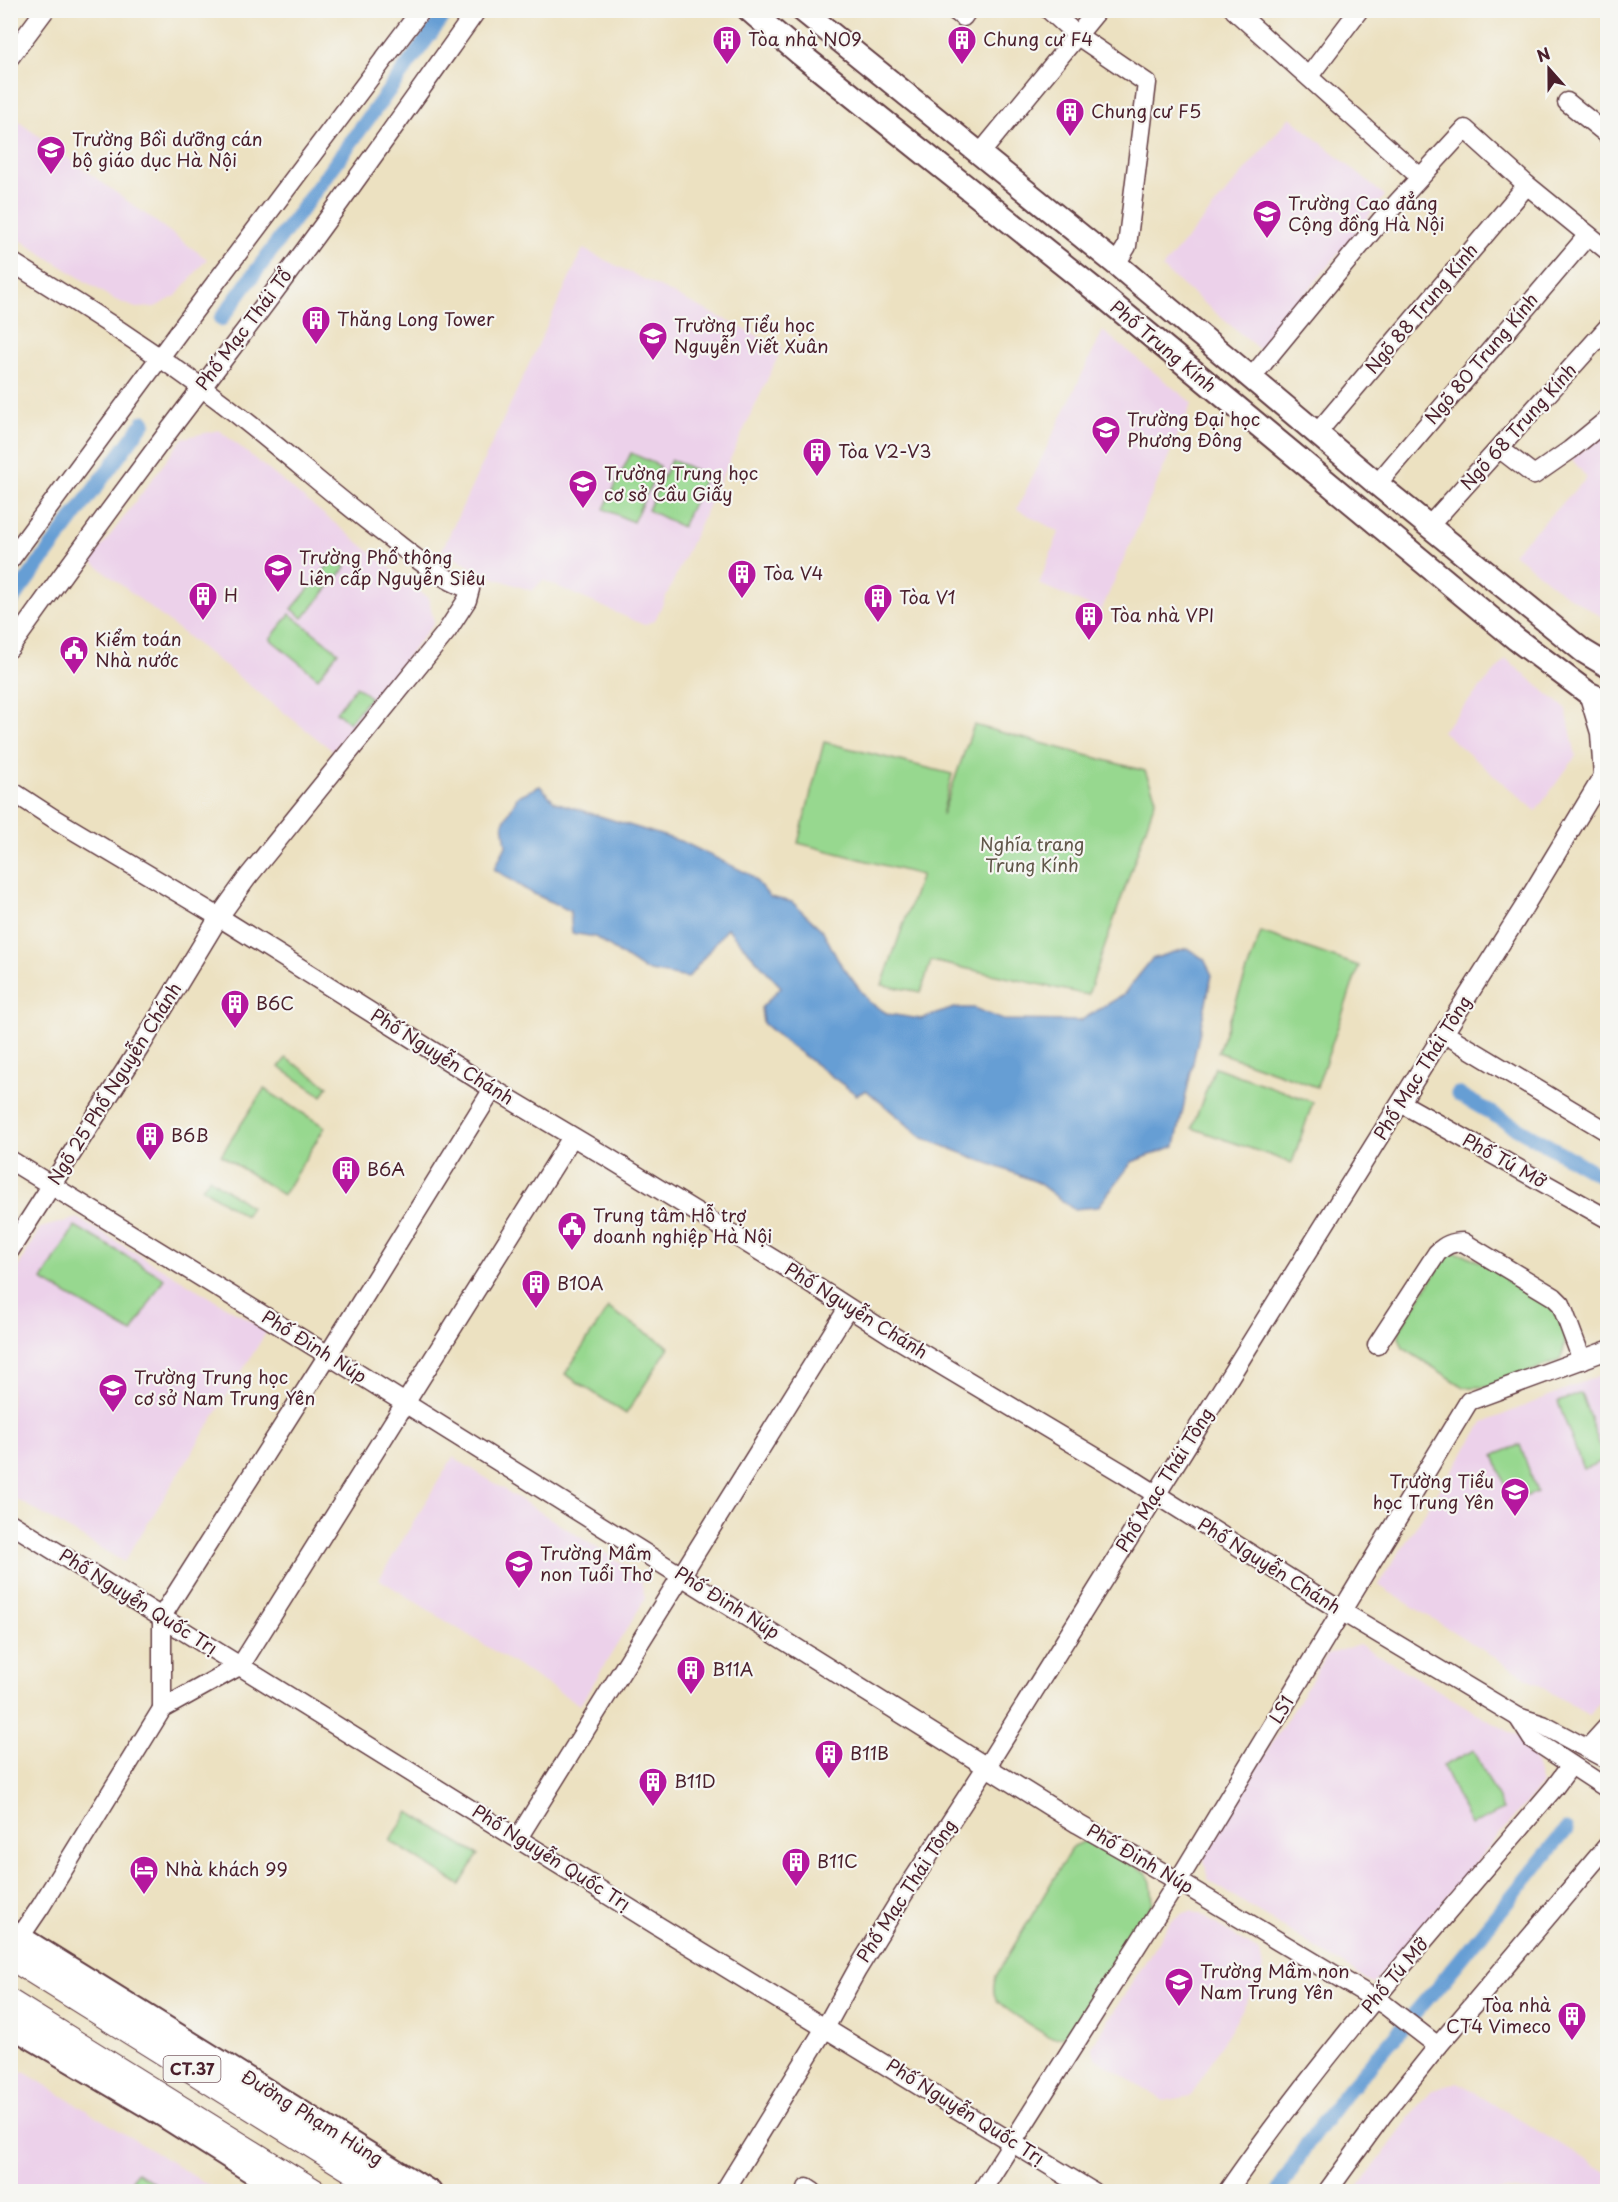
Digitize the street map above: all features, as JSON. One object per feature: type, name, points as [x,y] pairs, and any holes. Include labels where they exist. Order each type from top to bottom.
[{"type":"highway","name":"CT.37","points":[[13,1944],[380,2187]]},
{"type":"highway","name":"CT.37","points":[[10,2003],[314,2192]]},
{"type":"highway","points":[[380,2187],[399,2192]]},
{"type":"main road","name":"Phố Trung Kính","points":[[749,10],[799,53],[1104,297],[1516,639],[1598,697]]},
{"type":"main road","name":"Phố Trung Kính","points":[[802,10],[1116,264],[1377,484],[1603,659]]},
{"type":"main road","name":"Đường Phạm Hùng","points":[[13,1944],[430,2192]]},
{"type":"main road","points":[[10,2025],[161,2114],[284,2192]]},
{"type":"street","points":[[10,57],[45,10]]},
{"type":"street","points":[[10,560],[421,10]]},
{"type":"street","name":"Phố Mạc Thái Tổ","points":[[10,648],[72,561],[363,170],[477,10]]},
{"type":"street","points":[[954,10],[963,17],[968,10]]},
{"type":"street","points":[[1049,10],[1078,36],[1148,83],[1127,246],[1116,264]]},
{"type":"street","points":[[980,155],[1098,10]]},
{"type":"street","points":[[1234,10],[1420,177]]},
{"type":"street","points":[[1309,76],[1359,10]]},
{"type":"street","points":[[1567,102],[1608,135]]},
{"type":"street","points":[[1251,378],[1382,219],[1465,129],[1527,184],[1608,250]]},
{"type":"street","name":"Ngõ 88 Trung Kính","points":[[1317,433],[1527,184]]},
{"type":"street","name":"Ngõ 80 Trung Kính","points":[[1377,484],[1588,235]]},
{"type":"street","points":[[10,261],[119,329],[201,387]]},
{"type":"street","name":"Ngõ 68 Trung Kính","points":[[1429,526],[1608,327]]},
{"type":"street","name":"Ngõ 25 Phố Nguyễn Chánh","points":[[10,1250],[142,1044],[219,917],[247,878],[447,631],[467,600],[470,590],[440,566],[361,517],[249,423],[201,387]]},
{"type":"street","points":[[1500,449],[1534,475],[1608,419]]},
{"type":"street","points":[[1598,697],[1605,772]]},
{"type":"street","name":"Phố Mạc Thái Tông","points":[[723,2192],[825,2028],[857,1970],[1562,847],[1605,772]]},
{"type":"street","name":"Phố Nguyễn Chánh","points":[[10,790],[219,917],[493,1089],[782,1264],[848,1308],[1156,1494],[1341,1611],[1518,1718],[1543,1725],[1608,1760]]},
{"type":"street","points":[[1445,1034],[1608,1132]]},
{"type":"street","points":[[162,1709],[162,1616],[493,1089]]},
{"type":"street","name":"Phố Tú Mỡ","points":[[1401,1103],[1608,1219]]},
{"type":"street","points":[[13,1944],[41,1906],[162,1709],[241,1665],[572,1137]]},
{"type":"street","name":"Phố Đinh Núp","points":[[10,1160],[406,1403],[1078,1824],[1380,2002],[1431,2040]]},
{"type":"street","points":[[1377,1345],[1437,1253],[1445,1245],[1463,1242],[1554,1296],[1562,1305],[1582,1360]]},
{"type":"street","points":[[518,1838],[848,1308]]},
{"type":"street","name":"LS1","points":[[981,2192],[1178,1881],[1469,1401],[1608,1350]]},
{"type":"street","name":"Phố Nguyễn Quốc Trị","points":[[10,1523],[1093,2192]]},
{"type":"street","name":"Phố Nguyễn Chánh","points":[[1518,1718],[1532,1739],[1608,1789]]},
{"type":"street","points":[[1588,1748],[1608,1726]]},
{"type":"street","name":"Phố Tú Mỡ","points":[[1227,2192],[1261,2144],[1380,2002],[1571,1765]]},
{"type":"street","points":[[1327,2192],[1431,2040],[1608,1845]]},
{"type":"shaded area","name":"Trường Bồi dưỡng cán bộ giáo dục Hà Nội","points":[[11,116],[207,259],[176,296],[155,307],[136,308],[113,299],[11,234]]},
{"type":"shaded area","name":"Trường Cao đẳng Cộng đồng Hà Nội","points":[[1290,117],[1385,196],[1260,350],[1162,268]]},
{"type":"shaded area","points":[[583,249],[782,348],[655,620],[644,625],[543,580],[532,591],[481,573],[442,550]]},
{"type":"shaded area","name":"Trường Đại học Phương Đông","points":[[1103,331],[1192,403],[1101,611],[1039,584],[1059,532],[1017,509]]},
{"type":"shaded area","name":"Trường Phổ thông Liên cấp Nguyễn Siêu","points":[[219,430],[429,599],[434,623],[333,751],[91,561],[183,438]]},
{"type":"shaded area","points":[[1607,433],[1607,620],[1560,591],[1513,553],[1587,478],[1571,458]]},
{"type":"shaded area","points":[[1506,659],[1566,709],[1576,756],[1536,811],[1442,731]]},
{"type":"shaded area","name":"Trường Trung học cơ sở Nam Trung Yên","points":[[77,1218],[267,1331],[124,1562],[11,1496],[11,1280],[40,1228]]},
{"type":"shaded area","name":"Trường Tiểu học Trung Yên","points":[[1607,1372],[1607,1692],[1589,1716],[1378,1585],[1483,1423]]},
{"type":"shaded area","name":"Trường Mầm non Tuổi Thơ","points":[[453,1457],[640,1575],[645,1599],[580,1705],[379,1579]]},
{"type":"shaded area","points":[[1359,1644],[1530,1744],[1542,1784],[1373,1984],[1208,1880],[1203,1854],[1327,1655]]},
{"type":"shaded area","name":"Trường Mầm non Nam Trung Yên","points":[[1191,1911],[1200,1914],[1260,1952],[1264,1973],[1191,2096],[1164,2101],[1095,2058],[1092,2046],[1171,1921]]},
{"type":"shaded area","points":[[24,2072],[218,2191],[11,2191],[10,2075]]},
{"type":"shaded area","points":[[1458,2082],[1607,2173],[1607,2191],[1356,2191],[1430,2091]]},
{"type":"green space","points":[[631,453],[660,466],[633,522],[604,509]]},
{"type":"green space","points":[[671,460],[694,470],[703,481],[682,527],[648,510]]},
{"type":"green space","points":[[335,557],[346,567],[303,618],[292,609]]},
{"type":"green space","points":[[290,614],[338,652],[318,678],[270,639]]},
{"type":"green space","points":[[356,686],[370,697],[349,723],[336,712]]},
{"type":"green space","name":"Nghĩa trang Trung Kính","points":[[974,725],[1145,771],[1156,798],[1088,995],[931,961],[921,992],[882,985],[921,875],[798,843],[824,742],[952,774],[942,815]]},
{"type":"green space","points":[[1261,932],[1359,966],[1317,1087],[1218,1052]]},
{"type":"green space","points":[[286,1058],[328,1086],[322,1096],[279,1067]]},
{"type":"green space","points":[[1215,1067],[1313,1102],[1292,1163],[1192,1128]]},
{"type":"green space","points":[[264,1089],[325,1127],[283,1195],[221,1155]]},
{"type":"green space","points":[[209,1178],[251,1207],[245,1216],[202,1188]]},
{"type":"green space","points":[[75,1226],[164,1278],[132,1333],[42,1280]]},
{"type":"green space","points":[[1452,1253],[1464,1254],[1498,1271],[1536,1294],[1551,1308],[1561,1323],[1565,1340],[1560,1360],[1490,1387],[1464,1387],[1403,1348],[1399,1338],[1400,1329],[1446,1257]]},
{"type":"green space","points":[[608,1308],[669,1347],[626,1414],[565,1374]]},
{"type":"green space","points":[[1581,1393],[1605,1460],[1583,1469],[1558,1402]]},
{"type":"green space","points":[[1520,1445],[1537,1492],[1511,1502],[1494,1455]]},
{"type":"green space","points":[[1474,1750],[1503,1810],[1471,1826],[1443,1766]]},
{"type":"green space","points":[[409,1812],[478,1855],[460,1885],[390,1841]]},
{"type":"green space","points":[[1087,1840],[1146,1872],[1151,1882],[1153,1902],[1074,2030],[1063,2036],[1055,2037],[1031,2026],[999,2003],[995,1996],[994,1985],[996,1976],[1073,1846]]},
{"type":"green space","points":[[137,2172],[154,2183],[148,2191],[124,2191]]},
{"type":"water","points":[[540,786],[555,802],[683,842],[751,875],[770,897],[792,902],[823,931],[838,960],[869,1002],[888,1014],[921,1019],[954,1008],[974,1008],[1003,1020],[1080,1021],[1123,995],[1152,959],[1187,948],[1204,959],[1212,975],[1175,1146],[1132,1162],[1098,1207],[1073,1209],[1037,1182],[923,1138],[866,1090],[857,1095],[763,1023],[761,1008],[781,987],[727,928],[688,978],[644,970],[595,937],[572,933],[570,911],[528,891],[494,869],[506,846],[503,823],[518,796]]},
{"type":"waterway","points":[[221,319],[448,10]]},
{"type":"waterway","points":[[10,603],[144,422]]},
{"type":"waterway","points":[[1458,1094],[1608,1180]]},
{"type":"waterway","points":[[1278,2192],[1307,2144],[1345,2094],[1446,1977],[1566,1830]]},
{"type":"place","name":"Tòa nhà N09","points":[[727,66]]},
{"type":"place","name":"Chung cư F4","points":[[962,66]]},
{"type":"place","name":"Chung cư F5","points":[[1070,138]]},
{"type":"place","name":"Trường Bồi dưỡng cán bộ giáo dục Hà Nội","points":[[51,176]]},
{"type":"place","name":"Trường Cao đẳng Cộng đồng Hà Nội","points":[[1267,240]]},
{"type":"place","name":"Thăng Long Tower","points":[[316,346]]},
{"type":"place","name":"Trường Tiểu học Nguyễn Viết Xuân","points":[[653,362]]},
{"type":"place","name":"Trường Đại học Phương Đông","points":[[1106,456]]},
{"type":"place","name":"Tòa V2-V3","points":[[817,478]]},
{"type":"place","name":"Trường Trung học cơ sở Cầu Giấy","points":[[583,510]]},
{"type":"place","name":"Trường Phổ thông Liên cấp Nguyễn Siêu","points":[[278,594]]},
{"type":"place","name":"Tòa V4","points":[[742,600]]},
{"type":"place","name":"H","points":[[203,622]]},
{"type":"place","name":"Tòa V1","points":[[878,624]]},
{"type":"place","name":"Tòa nhà VPI","points":[[1089,642]]},
{"type":"place","name":"Kiểm toán Nhà nước","points":[[74,676]]},
{"type":"place","name":"B6C","points":[[235,1030]]},
{"type":"place","name":"B6B","points":[[150,1162]]},
{"type":"place","name":"B6A","points":[[346,1196]]},
{"type":"place","name":"Trung tâm Hỗ trợ doanh nghiệp Hà Nội","points":[[572,1252]]},
{"type":"place","name":"B10A","points":[[536,1310]]},
{"type":"place","name":"Trường Trung học cơ sở Nam Trung Yên","points":[[113,1414]]},
{"type":"place","name":"Trường Tiểu học Trung Yên","points":[[1515,1518]]},
{"type":"place","name":"Trường Mầm non Tuổi Thơ","points":[[519,1590]]},
{"type":"place","name":"B11A","points":[[691,1696]]},
{"type":"place","name":"B11B","points":[[829,1780]]},
{"type":"place","name":"B11D","points":[[653,1808]]},
{"type":"place","name":"B11C","points":[[796,1888]]},
{"type":"place","name":"Nhà khách 99","points":[[144,1896]]},
{"type":"place","name":"Trường Mầm non Nam Trung Yên","points":[[1179,2008]]},
{"type":"place","name":"Tòa nhà CT4 Vimeco","points":[[1572,2042]]}]
